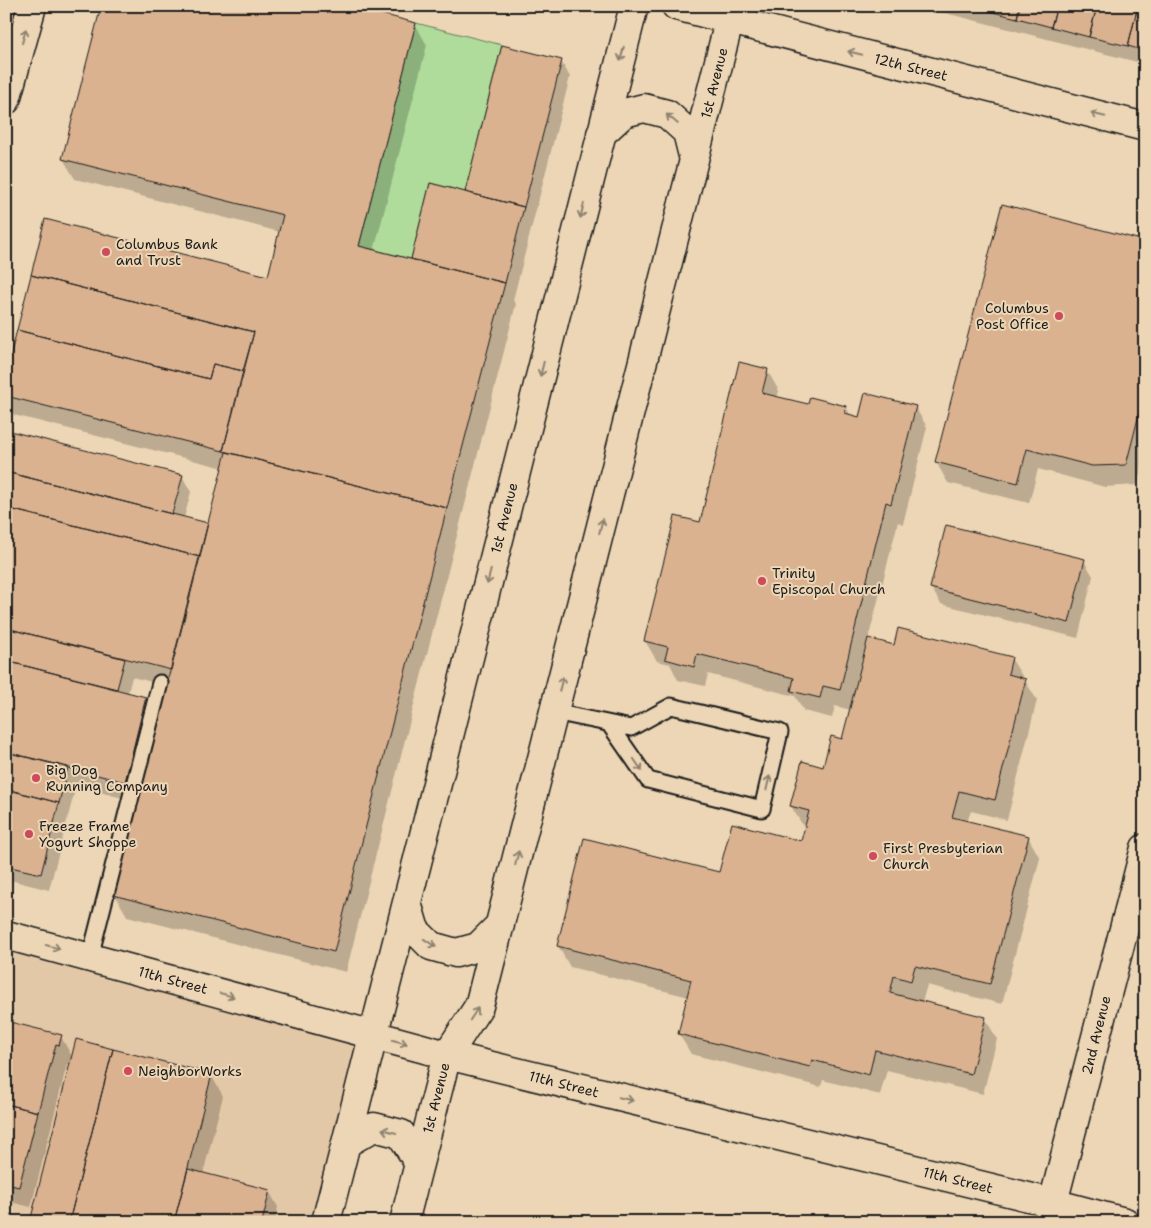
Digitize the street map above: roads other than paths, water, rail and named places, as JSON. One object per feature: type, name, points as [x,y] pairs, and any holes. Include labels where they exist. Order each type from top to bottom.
[{"type":"street","points":[[6,100],[32,6]]},
{"type":"street","name":"1st Avenue","points":[[326,1222],[634,6]]},
{"type":"street","name":"12th Street","points":[[676,6],[731,13],[1145,127]]},
{"type":"street","name":"1st Avenue","points":[[404,1222],[447,1055],[479,1006],[731,13]]},
{"type":"street","name":"1st Avenue","points":[[601,134],[624,113],[644,108],[667,114],[686,132],[694,160]]},
{"type":"street","name":"2nd Avenue","points":[[1051,1213],[1145,848]]},
{"type":"street","name":"1st Avenue","points":[[407,902],[415,930],[431,946],[456,953],[478,947],[500,924]]},
{"type":"street","name":"11th Street","points":[[6,934],[447,1055],[1051,1213],[1125,1222]]},
{"type":"street","name":"1st Avenue","points":[[346,1143],[374,1126],[401,1134],[419,1164]]},
{"type":"lane","points":[[90,957],[160,683]]},
{"type":"lane","points":[[554,712],[630,728],[671,706],[780,732],[762,809],[648,780],[610,725]]},
{"type":"place","name":"Columbus Bank and Trust","points":[[106,252]]},
{"type":"place","name":"Columbus Post Office","points":[[1059,316]]},
{"type":"place","name":"Trinity Episcopal Church","points":[[762,581]]},
{"type":"place","name":"Big Dog Running Company","points":[[36,778]]},
{"type":"place","name":"Freeze Frame Yogurt Shoppe","points":[[29,834]]},
{"type":"place","name":"First Presbyterian Church","points":[[873,856]]},
{"type":"place","name":"NeighborWorks","points":[[128,1071]]}]
